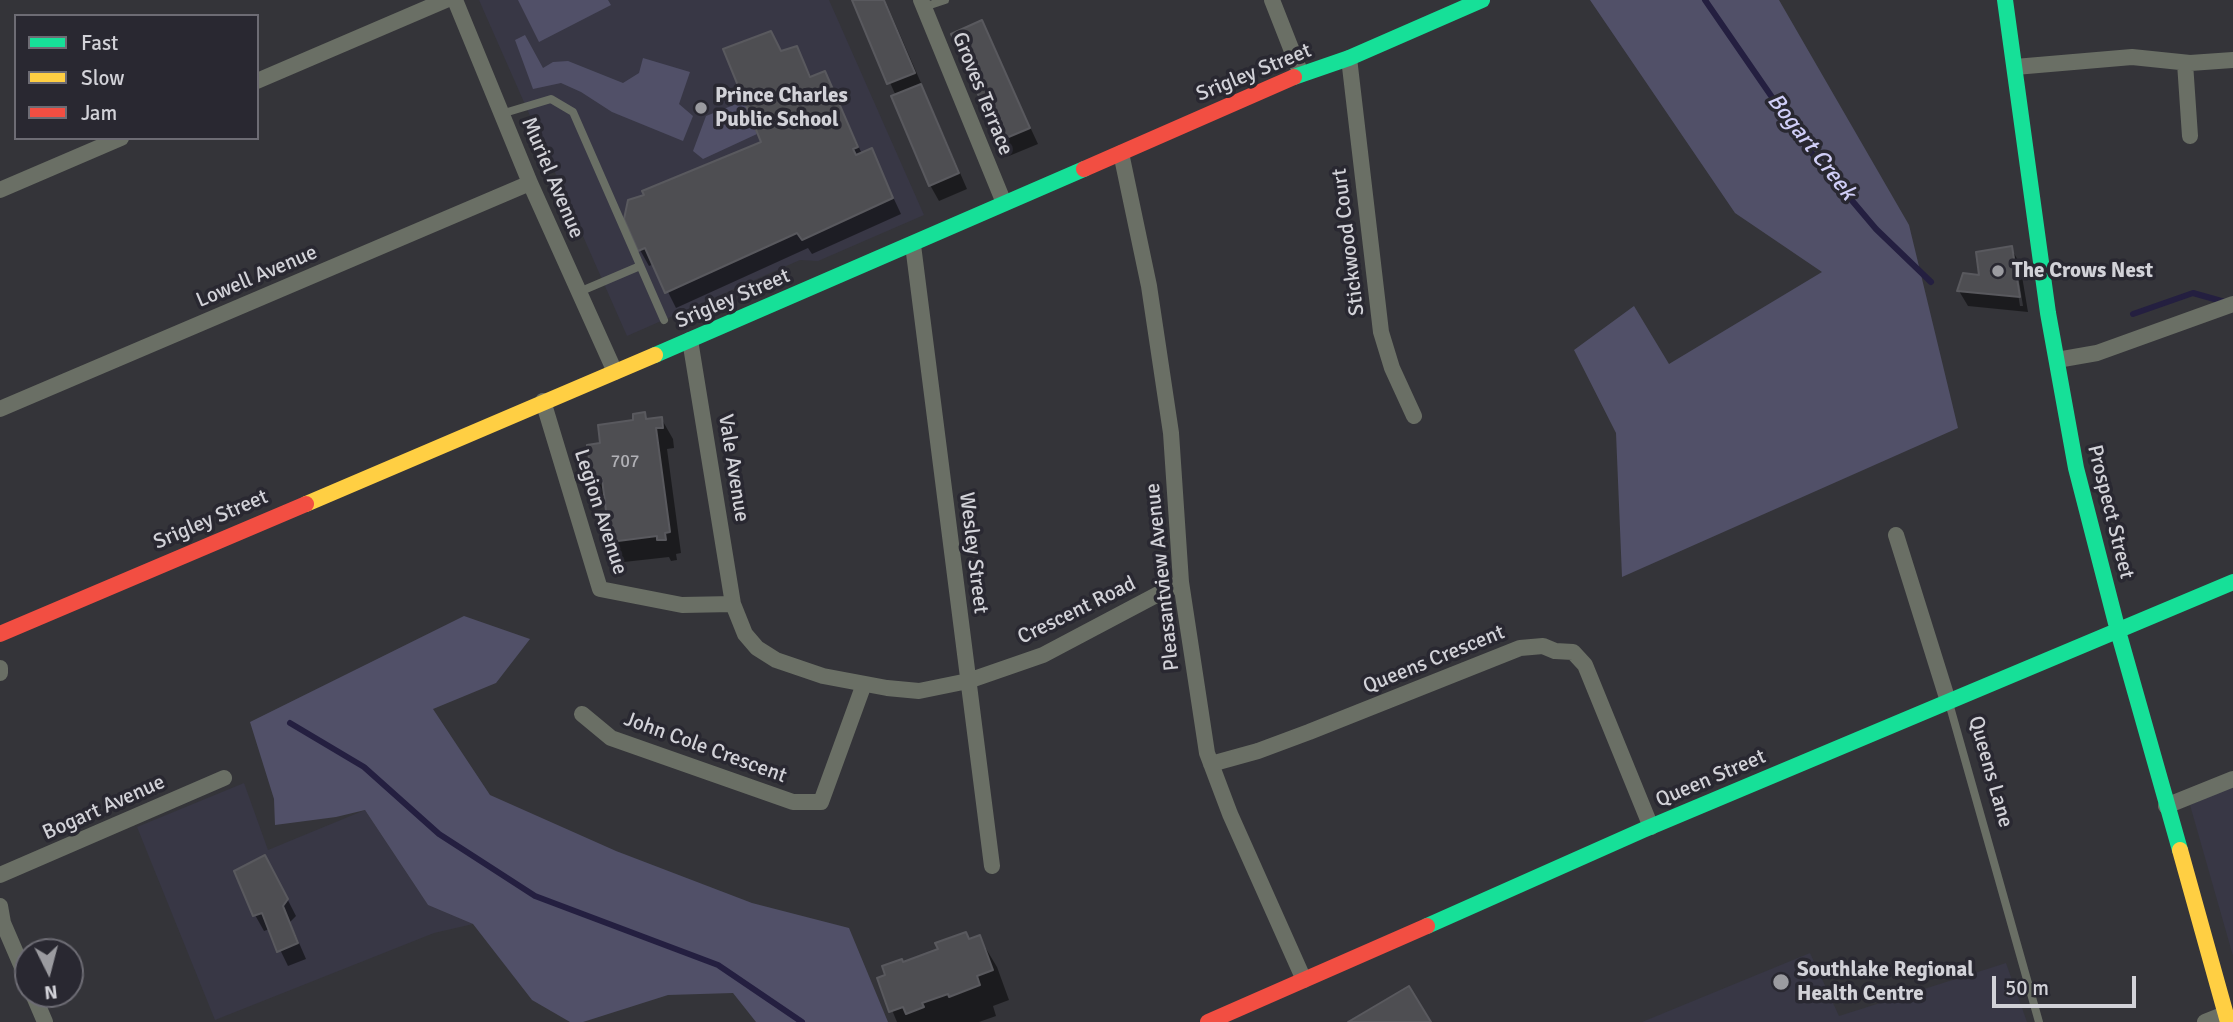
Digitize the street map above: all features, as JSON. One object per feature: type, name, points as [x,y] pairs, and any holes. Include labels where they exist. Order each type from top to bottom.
[{"type":"street","points":[[259,80],[446,0]]},
{"type":"street","name":"Muriel Avenue","points":[[455,0],[530,183],[615,372]]},
{"type":"street","points":[[1272,0],[1301,74]]},
{"type":"street","name":"Srigley Street","points":[[0,634],[913,245],[1301,74],[1349,58],[1482,0]]},
{"type":"street","name":"Prospect Street","points":[[2005,0],[2048,313],[2076,468],[2165,806],[2227,1018]]},
{"type":"street","name":"Groves Terrace","points":[[923,4],[1004,203]]},
{"type":"street","points":[[2015,67],[2132,57],[2185,63],[2233,60]]},
{"type":"street","name":"Stickwood Court","points":[[1349,58],[1381,332],[1392,368],[1414,416]]},
{"type":"street","points":[[2185,63],[2190,136]]},
{"type":"street","points":[[0,190],[116,140]]},
{"type":"street","name":"Pleasantview Avenue","points":[[1121,153],[1149,286],[1171,433],[1181,582],[1207,753],[1230,814],[1304,980]]},
{"type":"street","name":"Lowell Avenue","points":[[0,409],[530,183]]},
{"type":"street","name":"Wesley Street","points":[[913,245],[992,866]]},
{"type":"street","points":[[2057,360],[2097,353],[2231,305]]},
{"type":"street","name":"Vale Avenue","points":[[690,340],[733,604]]},
{"type":"street","name":"Legion Avenue","points":[[543,401],[600,589],[682,605],[733,604]]},
{"type":"street","name":"Queens Lane","points":[[1896,535],[1948,701]]},
{"type":"street","name":"Crescent Road","points":[[733,604],[744,634],[757,648],[776,660],[823,677],[919,691],[968,681],[1043,655],[1181,582]]},
{"type":"street","name":"Queen Street","points":[[1208,1022],[1651,827],[2233,582]]},
{"type":"street","name":"Queens Crescent","points":[[1211,764],[1258,751],[1520,648],[1543,646],[1555,651],[1573,652],[1585,665],[1651,827]]},
{"type":"street","name":"John Cole Crescent","points":[[582,714],[611,738],[793,802],[821,802],[864,684]]},
{"type":"street","name":"Bogart Avenue","points":[[0,875],[224,778]]},
{"type":"street","points":[[2165,806],[2233,779]]},
{"type":"street","points":[[0,906],[14,947]]},
{"type":"street","points":[[2205,1022],[2227,1018]]},
{"type":"lane","points":[[923,4],[945,0]]},
{"type":"lane","points":[[501,114],[551,99],[573,111],[664,320]]},
{"type":"lane","points":[[579,292],[640,266]]},
{"type":"lane","name":"Queens Lane","points":[[1948,701],[2039,1022]]},
{"type":"shaded area","name":"Prince Charles Public School","points":[[479,0],[829,0],[924,215],[818,261],[800,260],[627,336]]},
{"type":"shaded area","points":[[518,0],[608,0],[611,5],[539,42]]},
{"type":"shaded area","points":[[1590,0],[1779,0],[1909,225],[1958,428],[1622,577],[1616,433],[1574,350],[1634,306],[1669,364],[1822,272],[1735,213]]},
{"type":"shaded area","points":[[525,35],[543,68],[553,62],[568,61],[623,83],[639,73],[643,58],[690,72],[679,104],[693,116],[683,141],[612,112],[561,83],[533,89],[515,40]]},
{"type":"shaded area","points":[[744,101],[757,134],[703,159],[693,151],[706,116]]},
{"type":"shaded area","points":[[464,616],[530,639],[496,683],[433,709],[490,795],[616,851],[752,903],[849,928],[888,1022],[756,1022],[733,993],[668,995],[583,1022],[570,1022],[532,1000],[473,924],[428,905],[365,810],[336,817],[275,825],[274,799],[250,722]]},
{"type":"shaded area","points":[[244,783],[268,850],[365,810],[428,905],[473,924],[434,933],[215,1020],[137,827]]},
{"type":"shaded area","points":[[2233,786],[2233,956],[2190,805]]},
{"type":"shaded area","name":"Southlake Regional Health Centre","points":[[1810,953],[1839,1016],[2006,963],[2027,1022],[1642,1022]]},
{"type":"building","points":[[852,0],[884,0],[915,73],[887,84]]},
{"type":"building","points":[[982,20],[1030,128],[999,141],[951,34]]},
{"type":"building","points":[[771,31],[781,51],[797,46],[810,77],[825,71],[858,147],[853,149],[856,155],[872,148],[893,198],[802,240],[797,233],[665,293],[645,248],[638,251],[624,219],[628,200],[644,195],[642,191],[761,142],[723,49]]},
{"type":"building","points":[[921,84],[959,173],[929,186],[891,96]]},
{"type":"building","name":"The Crows Nest","points":[[2012,246],[2020,297],[1957,291],[1963,273],[1979,275],[1976,252]]},
{"type":"building","points":[[645,412],[646,419],[662,417],[663,428],[656,428],[670,532],[665,533],[666,540],[657,540],[657,536],[610,542],[602,479],[592,480],[587,445],[600,443],[598,425],[633,420],[633,414]]},
{"type":"building","points":[[265,855],[288,899],[283,906],[298,943],[277,952],[262,913],[253,916],[234,871]]},
{"type":"building","points":[[966,932],[969,939],[980,935],[993,970],[977,976],[980,985],[949,997],[948,994],[922,1003],[924,1007],[906,1014],[903,1007],[889,1012],[877,978],[885,975],[882,966],[902,959],[903,962],[938,949],[935,943]]},
{"type":"building","points":[[1409,986],[1431,1022],[1348,1022]]},
{"type":"waterway","name":"Bogart Creek","points":[[1705,0],[1805,145],[1876,229],[1931,282]]},
{"type":"waterway","name":"Bogart Creek","points":[[2133,314],[2193,293],[2225,302]]},
{"type":"waterway","points":[[290,723],[364,767],[439,834],[535,896],[718,965],[802,1022]]},
{"type":"traffic: fast","points":[[1294,77],[1349,58],[1482,0]]},
{"type":"traffic: fast","points":[[2005,0],[2048,313],[2076,468],[2118,631],[2180,850]]},
{"type":"traffic: fast","points":[[655,355],[1084,169]]},
{"type":"traffic: fast","points":[[1427,926],[1643,830],[2233,582]]},
{"type":"traffic: slow","points":[[306,504],[655,355]]},
{"type":"traffic: slow","points":[[2180,850],[2228,1022]]},
{"type":"traffic: jam","points":[[1084,169],[1294,77]]},
{"type":"traffic: jam","points":[[0,634],[306,504]]},
{"type":"traffic: jam","points":[[1208,1022],[1427,926]]},
{"type":"place","name":"Prince Charles Public School","points":[[701,108]]},
{"type":"place","name":"The Crows Nest","points":[[1998,271]]},
{"type":"place","name":"Southlake Regional Health Centre","points":[[1781,982]]}]
